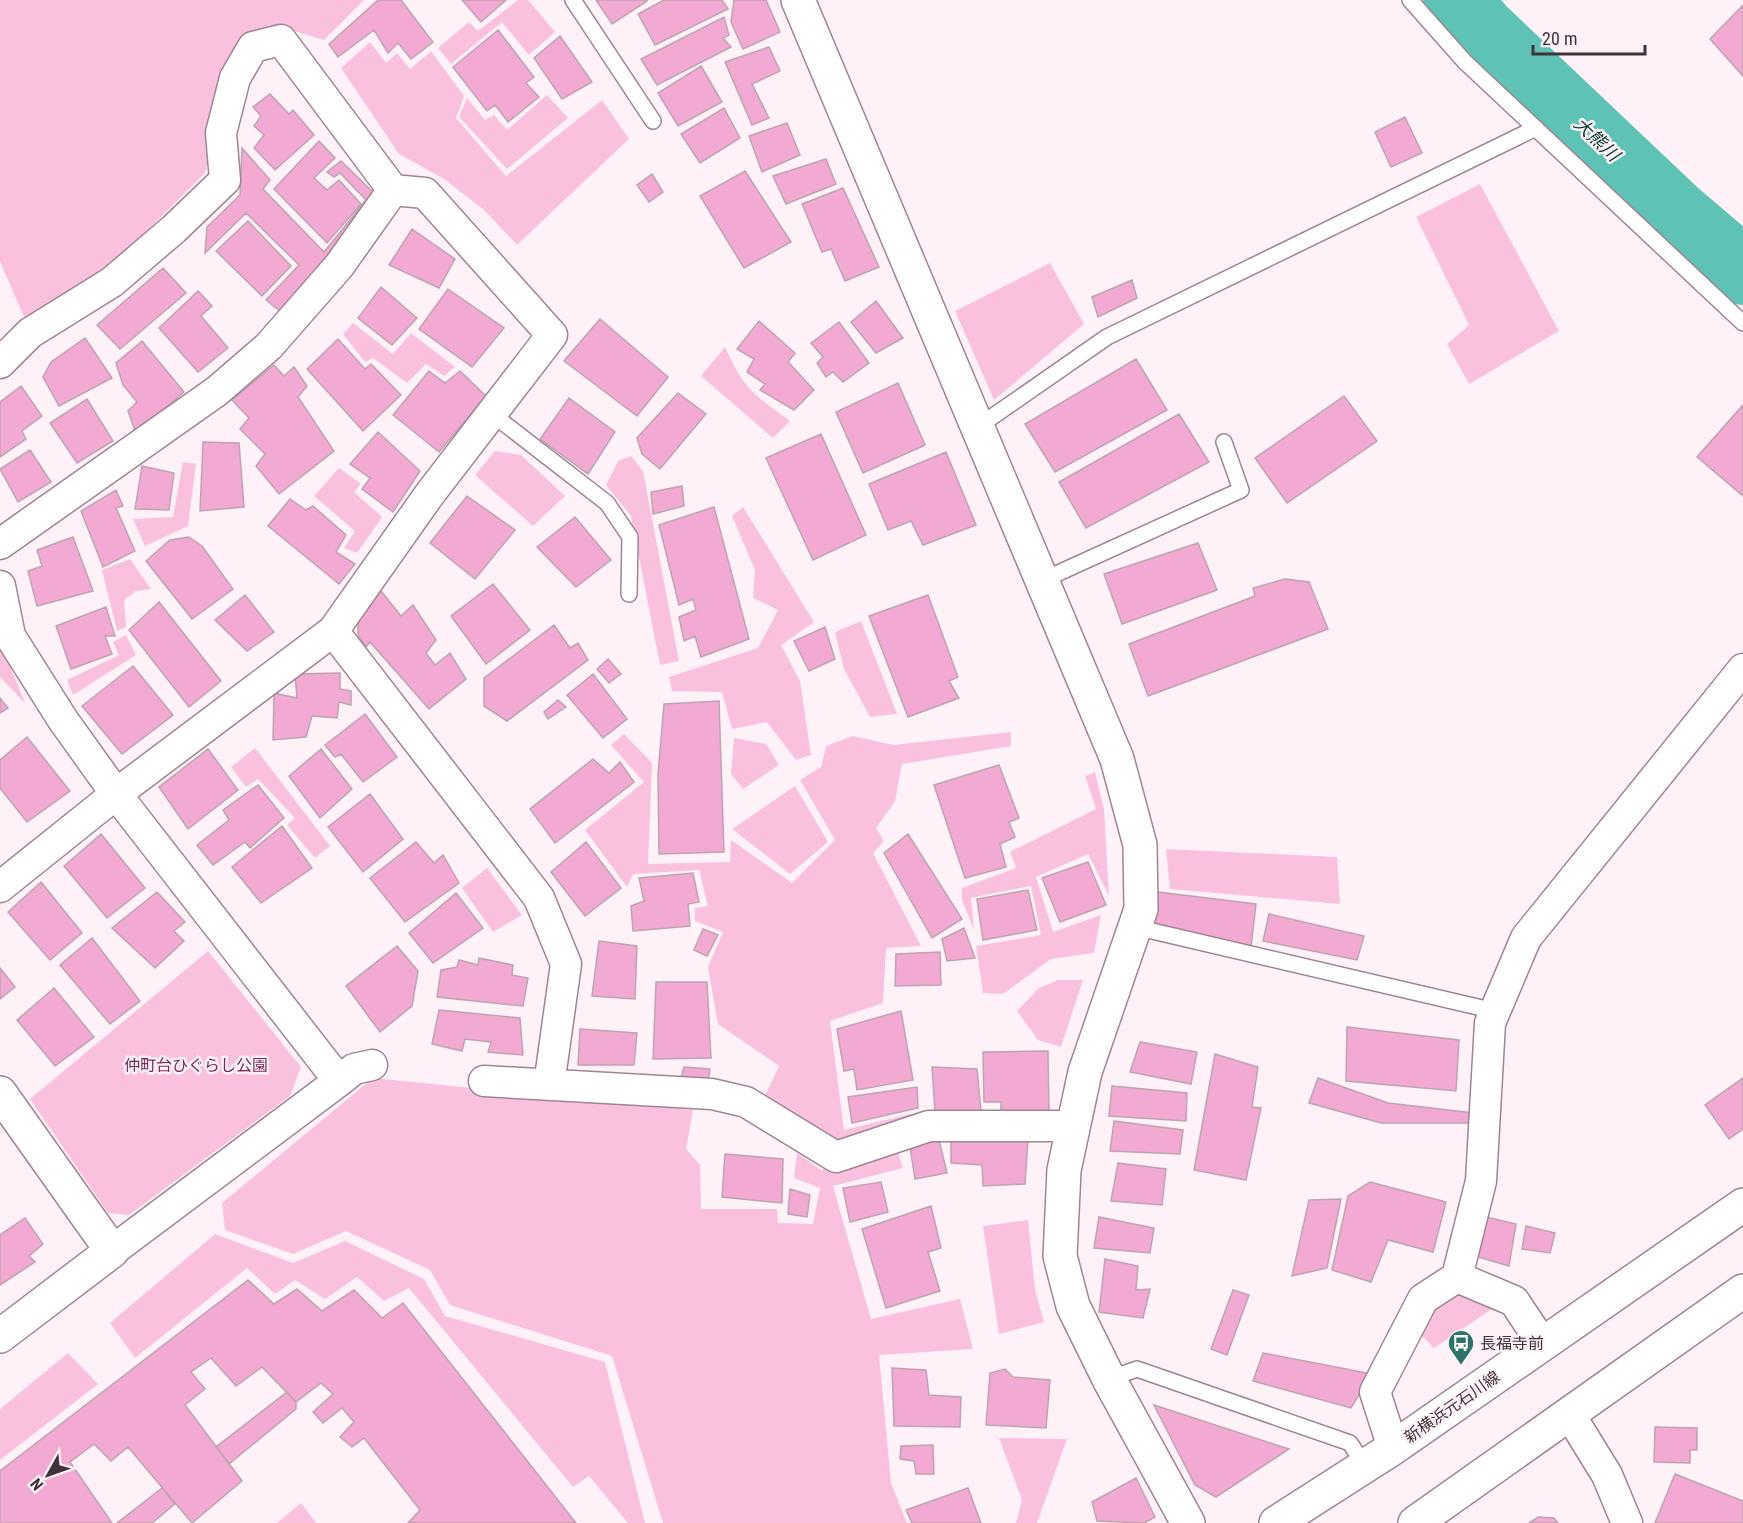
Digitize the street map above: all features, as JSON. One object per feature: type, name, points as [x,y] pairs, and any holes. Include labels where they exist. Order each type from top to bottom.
[{"type":"street","points":[[798,0],[979,426],[1117,759],[1140,846],[1141,909],[1085,1072],[1064,1170],[1059,1256],[1073,1306],[1108,1379],[1188,1523]]},
{"type":"street","points":[[0,363],[30,333],[112,282],[174,230],[225,180],[221,133],[235,78],[253,47],[281,40],[393,190],[425,193],[552,335],[429,495],[333,631],[116,794],[0,887]]},
{"type":"street","points":[[0,544],[217,391],[269,346],[339,266],[393,190]]},
{"type":"street","points":[[0,586],[10,636],[63,720],[116,794],[339,1081]]},
{"type":"street","points":[[333,631],[539,898],[566,964],[549,1085]]},
{"type":"street","points":[[1393,1448],[1375,1392],[1423,1299],[1457,1277],[1481,1181],[1490,1023],[1526,938],[1743,669]]},
{"type":"street","points":[[0,1336],[354,1069],[372,1065]]},
{"type":"street","points":[[484,1081],[712,1094],[746,1102],[836,1157],[929,1126],[1074,1126]]},
{"type":"street","points":[[0,1093],[112,1251]]},
{"type":"street","name":"新横浜元石川線","points":[[1276,1523],[1393,1448],[1743,1205]]},
{"type":"street","points":[[1457,1277],[1514,1301],[1542,1343]]},
{"type":"street","points":[[1415,1523],[1743,1291]]},
{"type":"street","points":[[1570,1415],[1607,1475],[1627,1523]]},
{"type":"lane","points":[[573,0],[653,121]]},
{"type":"lane","points":[[1410,0],[1465,62],[1743,323]]},
{"type":"lane","points":[[979,426],[1107,337],[1536,128]]},
{"type":"lane","points":[[492,414],[606,503],[630,537],[628,594]]},
{"type":"lane","points":[[1043,580],[1240,490],[1224,442]]},
{"type":"lane","points":[[1135,927],[1495,1011]]},
{"type":"lane","points":[[1108,1379],[1137,1369],[1350,1443],[1365,1466]]},
{"type":"green space","points":[[0,0],[364,0],[324,40],[281,27],[240,42],[205,173],[101,277],[25,319],[0,262]]},
{"type":"green space","points":[[518,0],[528,0],[555,32],[529,55],[502,22],[451,64],[438,48],[469,22],[478,31]]},
{"type":"green space","points":[[370,42],[386,63],[397,53],[410,69],[431,51],[464,96],[456,118],[506,176],[602,100],[629,139],[517,245],[483,209],[444,179],[399,154],[341,68]]},
{"type":"green space","points":[[547,95],[568,118],[507,169],[459,117],[467,98],[485,120],[494,115],[507,130]]},
{"type":"green space","points":[[1480,184],[1559,331],[1469,384],[1447,344],[1469,325],[1416,217]]},
{"type":"green space","points":[[1050,263],[1084,324],[994,400],[955,311]]},
{"type":"green space","points":[[353,323],[393,354],[411,333],[455,367],[444,376],[426,364],[407,383],[373,358],[365,362],[343,334]]},
{"type":"green space","points":[[725,347],[744,382],[751,390],[790,421],[773,438],[701,376]]},
{"type":"green space","points":[[495,451],[521,455],[565,496],[533,526],[475,475]]},
{"type":"green space","points":[[631,456],[643,471],[679,661],[660,665],[631,516],[606,485],[618,461]]},
{"type":"green space","points":[[183,462],[196,464],[188,526],[145,546],[133,519],[173,517]]},
{"type":"green space","points":[[339,468],[361,484],[354,492],[382,517],[357,553],[344,548],[355,531],[314,496]]},
{"type":"green space","points":[[743,507],[814,622],[781,645],[800,681],[811,755],[796,760],[767,722],[732,729],[722,692],[672,691],[669,677],[758,648],[778,610],[753,598],[755,570],[732,516]]},
{"type":"green space","points":[[130,559],[151,589],[136,591],[124,600],[126,627],[117,631],[102,570]]},
{"type":"green space","points":[[861,621],[897,714],[870,717],[844,669],[835,632]]},
{"type":"green space","points":[[126,635],[136,655],[73,695],[67,680],[119,655],[113,642]]},
{"type":"green space","points":[[0,642],[25,703],[0,677]]},
{"type":"green space","points":[[1011,732],[1011,746],[902,764],[895,801],[876,828],[884,841],[873,853],[921,946],[886,948],[883,1003],[830,1021],[844,1130],[910,1114],[910,1126],[838,1151],[762,1102],[779,1066],[718,1024],[708,967],[723,932],[695,921],[695,908],[708,906],[699,870],[633,874],[627,887],[585,830],[644,782],[611,745],[624,734],[652,763],[648,864],[730,862],[731,840],[792,883],[835,840],[800,780],[821,767],[826,746],[853,736],[893,745]]},
{"type":"green space","points":[[734,738],[766,744],[779,765],[743,789],[731,774]]},
{"type":"green space","points":[[255,748],[330,846],[315,858],[287,825],[295,818],[258,779],[246,787],[231,767]]},
{"type":"green space","points":[[1095,772],[1104,809],[1109,896],[1088,854],[1036,877],[1053,932],[1101,915],[1094,953],[1051,959],[1003,994],[983,993],[976,946],[1041,935],[1031,886],[971,898],[974,930],[962,900],[962,888],[1016,868],[1010,852],[1096,809],[1085,776]]},
{"type":"green space","points":[[795,786],[828,842],[790,874],[732,829]]},
{"type":"green space","points":[[1166,849],[1337,857],[1340,904],[1170,889]]},
{"type":"green space","points":[[487,868],[522,915],[493,932],[462,888]]},
{"type":"green space","name":"仲町台ひぐらし公園","points":[[208,951],[301,1067],[290,1096],[129,1215],[108,1213],[30,1099]]},
{"type":"green space","points":[[1058,980],[1083,980],[1061,1047],[1038,1040],[1017,1011],[1039,988]]},
{"type":"green space","points":[[373,1078],[693,1110],[686,1149],[700,1165],[701,1209],[777,1209],[778,1223],[813,1224],[820,1188],[794,1178],[797,1153],[821,1170],[896,1147],[903,1168],[833,1186],[871,1319],[960,1299],[973,1349],[879,1355],[891,1483],[907,1523],[663,1523],[612,1356],[450,1305],[430,1270],[346,1231],[293,1254],[225,1230],[222,1203]]},
{"type":"green space","points":[[1028,1220],[1035,1290],[1044,1322],[999,1334],[983,1226]]},
{"type":"green space","points":[[215,1234],[293,1263],[345,1241],[424,1279],[445,1316],[605,1362],[645,1523],[628,1523],[589,1476],[573,1487],[409,1288],[384,1301],[357,1277],[325,1299],[295,1280],[275,1294],[247,1268],[135,1358],[110,1323]]},
{"type":"green space","points":[[1456,1285],[1495,1307],[1434,1348],[1422,1336],[1428,1306]]},
{"type":"green space","points":[[68,1353],[98,1384],[0,1460],[0,1409]]},
{"type":"green space","points":[[999,1438],[1067,1439],[1037,1523],[1016,1523],[1022,1500]]},
{"type":"green space","points":[[301,1503],[316,1523],[277,1523]]},
{"type":"building","points":[[378,0],[401,0],[433,42],[411,59],[398,43],[388,53],[374,30],[338,57],[329,44]]},
{"type":"building","points":[[462,0],[506,0],[481,22]]},
{"type":"building","points":[[596,0],[647,0],[647,1],[612,24]]},
{"type":"building","points":[[664,0],[722,0],[728,9],[655,45],[638,14]]},
{"type":"building","points":[[734,0],[766,0],[780,32],[743,49],[731,22]]},
{"type":"building","points":[[1743,5],[1743,76],[1710,39]]},
{"type":"building","points":[[724,17],[729,35],[723,38],[731,47],[657,85],[641,59]]},
{"type":"building","points":[[498,30],[534,77],[526,83],[539,97],[508,122],[495,105],[487,111],[453,67]]},
{"type":"building","points":[[560,36],[592,82],[562,99],[534,58]]},
{"type":"building","points":[[769,47],[780,71],[752,84],[769,118],[752,125],[725,62]]},
{"type":"building","points":[[701,66],[722,102],[678,126],[658,93]]},
{"type":"building","points":[[270,94],[289,114],[293,110],[314,135],[275,170],[254,148],[264,135],[254,126],[261,116],[253,107]]},
{"type":"building","points":[[724,108],[740,138],[700,163],[681,134]]},
{"type":"building","points":[[1405,117],[1422,153],[1391,167],[1375,132]]},
{"type":"building","points":[[787,123],[800,155],[762,172],[749,136]]},
{"type":"building","points":[[319,141],[335,158],[314,178],[327,190],[339,180],[361,204],[327,243],[274,189]]},
{"type":"building","points":[[242,148],[270,180],[263,189],[324,252],[366,200],[340,173],[334,177],[327,172],[341,161],[377,196],[281,312],[266,300],[299,265],[246,213],[205,253],[207,227],[240,195]]},
{"type":"building","points":[[826,159],[836,184],[786,204],[773,176]]},
{"type":"building","points":[[745,171],[791,242],[744,268],[700,196]]},
{"type":"building","points":[[652,174],[663,192],[649,202],[637,185]]},
{"type":"building","points":[[843,188],[879,267],[845,281],[831,249],[822,252],[802,204]]},
{"type":"building","points":[[248,221],[291,266],[262,296],[216,251]]},
{"type":"building","points":[[412,229],[455,259],[439,288],[389,265]]},
{"type":"building","points":[[163,268],[186,293],[120,349],[97,325]]},
{"type":"building","points":[[1132,280],[1137,298],[1098,317],[1092,297]]},
{"type":"building","points":[[381,287],[417,318],[392,345],[358,318]]},
{"type":"building","points":[[448,289],[504,328],[472,367],[419,329]]},
{"type":"building","points":[[198,291],[212,306],[201,316],[228,348],[198,372],[159,328]]},
{"type":"building","points":[[876,301],[903,338],[876,353],[851,322]]},
{"type":"building","points":[[600,319],[668,377],[637,416],[564,361]]},
{"type":"building","points":[[759,321],[795,353],[788,362],[814,390],[794,410],[760,390],[765,384],[747,372],[754,359],[737,349]]},
{"type":"building","points":[[839,322],[869,363],[843,382],[833,372],[826,377],[817,363],[823,357],[811,343]]},
{"type":"building","points":[[85,338],[112,378],[59,406],[43,377],[51,362]]},
{"type":"building","points":[[338,339],[365,369],[371,364],[401,395],[363,431],[307,369]]},
{"type":"building","points":[[142,341],[184,392],[136,434],[128,411],[137,402],[123,385],[116,363]]},
{"type":"building","points":[[1136,359],[1167,410],[1055,472],[1025,424]]},
{"type":"building","points":[[274,365],[284,376],[294,367],[307,386],[298,397],[334,451],[279,494],[256,466],[265,454],[240,429],[249,418],[232,400]]},
{"type":"building","points":[[429,371],[445,383],[460,371],[486,396],[439,452],[393,415]]},
{"type":"building","points":[[898,383],[925,445],[863,473],[836,412]]},
{"type":"building","points":[[21,386],[42,416],[22,431],[26,439],[0,457],[0,402]]},
{"type":"building","points":[[678,393],[706,414],[660,469],[642,454],[637,438]]},
{"type":"building","points":[[1344,396],[1377,441],[1287,503],[1255,458]]},
{"type":"building","points":[[569,398],[615,432],[588,474],[540,439]]},
{"type":"building","points":[[87,399],[113,441],[77,463],[50,423]]},
{"type":"building","points":[[1743,405],[1743,496],[1697,457]]},
{"type":"building","points":[[1179,414],[1209,462],[1086,528],[1059,482]]},
{"type":"building","points":[[378,432],[420,471],[393,512],[362,489],[370,478],[350,464]]},
{"type":"building","points":[[821,434],[866,535],[813,560],[766,458]]},
{"type":"building","points":[[203,442],[239,443],[244,507],[200,511]]},
{"type":"building","points":[[30,450],[51,482],[18,502],[0,469]]},
{"type":"building","points":[[946,452],[976,525],[923,545],[911,521],[888,530],[869,484]]},
{"type":"building","points":[[142,466],[174,473],[169,510],[135,509]]},
{"type":"building","points":[[682,486],[684,506],[653,514],[651,492]]},
{"type":"building","points":[[116,490],[123,506],[116,508],[135,551],[103,567],[81,511]]},
{"type":"building","points":[[467,496],[515,530],[475,579],[430,543]]},
{"type":"building","points":[[290,499],[306,510],[313,506],[346,535],[336,552],[355,564],[339,584],[268,526]]},
{"type":"building","points":[[714,507],[749,639],[701,657],[695,636],[684,641],[679,617],[696,610],[693,599],[679,605],[659,525]]},
{"type":"building","points":[[575,517],[611,560],[576,587],[537,547]]},
{"type":"building","points":[[73,537],[93,591],[37,606],[28,571],[42,566],[37,550]]},
{"type":"building","points":[[189,537],[202,546],[233,589],[192,619],[146,561],[170,540]]},
{"type":"building","points":[[1198,543],[1217,590],[1122,624],[1104,574]]},
{"type":"building","points":[[1285,579],[1309,582],[1328,629],[1148,696],[1129,644],[1255,596],[1253,588]]},
{"type":"building","points":[[493,584],[530,630],[486,664],[451,616]]},
{"type":"building","points":[[381,591],[401,616],[413,605],[436,640],[426,653],[435,665],[450,653],[466,679],[429,709],[370,642],[366,647],[358,635],[358,618]]},
{"type":"building","points":[[245,595],[274,632],[247,651],[215,620]]},
{"type":"building","points":[[928,595],[958,677],[949,681],[959,698],[908,717],[869,616]]},
{"type":"building","points":[[159,602],[221,681],[189,707],[129,630]]},
{"type":"building","points":[[106,607],[115,636],[105,636],[112,654],[71,669],[56,626]]},
{"type":"building","points":[[554,625],[570,648],[578,643],[588,660],[507,721],[484,706],[484,678]]},
{"type":"building","points":[[825,627],[835,659],[809,671],[794,641]]},
{"type":"building","points":[[608,659],[621,674],[609,683],[597,669]]},
{"type":"building","points":[[133,666],[173,715],[122,754],[82,706]]},
{"type":"building","points":[[340,673],[340,689],[351,691],[351,705],[339,702],[337,718],[312,716],[306,737],[273,740],[274,693],[297,698],[295,674]]},
{"type":"building","points":[[593,674],[627,719],[603,738],[567,695]]},
{"type":"building","points":[[0,698],[8,708],[0,713]]},
{"type":"building","points":[[558,700],[566,707],[548,719],[544,712]]},
{"type":"building","points":[[719,701],[724,852],[659,854],[658,774],[664,704]]},
{"type":"building","points":[[365,714],[397,757],[363,782],[341,754],[335,757],[325,745]]},
{"type":"building","points":[[27,737],[70,791],[27,822],[0,788],[0,760]]},
{"type":"building","points":[[208,749],[238,790],[188,829],[159,787]]},
{"type":"building","points":[[321,749],[352,789],[320,818],[289,776]]},
{"type":"building","points":[[593,759],[609,773],[620,762],[634,782],[555,843],[530,809]]},
{"type":"building","points":[[999,765],[1019,818],[1009,822],[1015,837],[1000,844],[1006,867],[965,878],[934,785]]},
{"type":"building","points":[[258,785],[284,818],[250,848],[245,842],[213,865],[197,845],[229,820],[223,810]]},
{"type":"building","points":[[370,794],[403,839],[363,872],[328,827]]},
{"type":"building","points":[[282,826],[312,868],[261,903],[232,867]]},
{"type":"building","points":[[101,834],[145,888],[107,918],[64,866]]},
{"type":"building","points":[[908,834],[962,919],[932,938],[884,853]]},
{"type":"building","points":[[416,842],[434,863],[443,855],[459,883],[405,922],[370,878]]},
{"type":"building","points":[[586,842],[621,888],[585,916],[551,872]]},
{"type":"building","points":[[1088,862],[1106,905],[1060,922],[1042,878]]},
{"type":"building","points":[[693,873],[699,902],[688,904],[690,926],[633,931],[631,906],[644,901],[639,878]]},
{"type":"building","points":[[41,882],[82,933],[50,960],[8,912]]},
{"type":"building","points":[[1028,890],[1037,930],[983,940],[977,899]]},
{"type":"building","points":[[157,892],[185,922],[174,931],[184,941],[155,968],[112,928]]},
{"type":"building","points":[[1158,892],[1256,904],[1251,947],[1152,924]]},
{"type":"building","points":[[456,893],[483,928],[433,963],[409,933]]},
{"type":"building","points":[[1269,914],[1364,936],[1357,960],[1263,941]]},
{"type":"building","points":[[964,928],[975,958],[947,961],[942,939]]},
{"type":"building","points":[[703,929],[718,935],[707,956],[694,950]]},
{"type":"building","points":[[92,938],[140,1001],[110,1024],[60,965]]},
{"type":"building","points":[[599,941],[637,946],[635,999],[592,996]]},
{"type":"building","points":[[397,946],[418,971],[412,1006],[380,1032],[346,986]]},
{"type":"building","points":[[940,952],[941,985],[895,986],[896,954]]},
{"type":"building","points":[[479,958],[513,965],[512,975],[528,978],[523,1006],[437,997],[441,970],[457,967],[459,960],[478,965]]},
{"type":"building","points":[[0,968],[15,987],[0,999]]},
{"type":"building","points":[[656,982],[707,982],[711,1058],[653,1059]]},
{"type":"building","points":[[54,988],[94,1037],[55,1066],[17,1020]]},
{"type":"building","points":[[439,1010],[520,1018],[523,1055],[488,1052],[491,1042],[465,1039],[462,1051],[432,1044]]},
{"type":"building","points":[[901,1011],[913,1080],[857,1090],[854,1069],[844,1071],[837,1029]]},
{"type":"building","points":[[1347,1027],[1459,1040],[1456,1091],[1346,1081]]},
{"type":"building","points":[[580,1029],[637,1033],[634,1065],[578,1065]]},
{"type":"building","points":[[1140,1042],[1197,1052],[1191,1084],[1130,1072]]},
{"type":"building","points":[[1048,1051],[1049,1111],[1001,1113],[1001,1102],[984,1102],[983,1052]]},
{"type":"building","points":[[1215,1054],[1258,1067],[1252,1107],[1261,1108],[1246,1180],[1194,1170]]},
{"type":"building","points":[[684,1067],[710,1069],[708,1081],[680,1082]]},
{"type":"building","points":[[932,1067],[977,1069],[981,1111],[935,1112]]},
{"type":"building","points":[[1318,1078],[1388,1103],[1474,1113],[1472,1123],[1381,1123],[1309,1103]]},
{"type":"building","points":[[1743,1078],[1743,1129],[1729,1139],[1705,1105]]},
{"type":"building","points":[[1112,1086],[1187,1093],[1186,1121],[1109,1116]]},
{"type":"building","points":[[917,1087],[918,1108],[852,1123],[848,1097]]},
{"type":"building","points":[[1114,1121],[1183,1130],[1180,1154],[1110,1151]]},
{"type":"building","points":[[951,1137],[1028,1139],[1025,1184],[983,1186],[982,1165],[951,1163]]},
{"type":"building","points":[[939,1140],[947,1173],[915,1179],[910,1147]]},
{"type":"building","points":[[725,1154],[783,1159],[782,1203],[722,1197]]},
{"type":"building","points":[[1118,1163],[1166,1169],[1162,1205],[1111,1201]]},
{"type":"building","points":[[881,1182],[888,1212],[850,1222],[843,1188]]},
{"type":"building","points":[[1370,1182],[1446,1202],[1433,1252],[1388,1240],[1371,1282],[1332,1270],[1348,1196]]},
{"type":"building","points":[[790,1189],[810,1195],[807,1217],[788,1214]]},
{"type":"building","points":[[1341,1199],[1327,1268],[1292,1276],[1309,1200]]},
{"type":"building","points":[[931,1206],[941,1248],[928,1252],[940,1291],[886,1308],[862,1229]]},
{"type":"building","points":[[1099,1217],[1154,1228],[1150,1253],[1094,1248]]},
{"type":"building","points":[[1486,1217],[1516,1224],[1509,1266],[1475,1256]]},
{"type":"building","points":[[25,1218],[43,1244],[29,1256],[35,1262],[0,1285],[0,1235]]},
{"type":"building","points":[[1526,1226],[1555,1233],[1550,1253],[1522,1249]]},
{"type":"building","points":[[1105,1259],[1138,1266],[1136,1290],[1150,1289],[1143,1318],[1099,1312]]},
{"type":"building","points":[[248,1280],[274,1304],[297,1289],[322,1311],[354,1290],[382,1318],[403,1303],[576,1523],[408,1523],[420,1510],[364,1438],[352,1447],[340,1437],[354,1422],[342,1408],[323,1423],[313,1412],[333,1394],[321,1383],[296,1402],[262,1367],[236,1386],[211,1358],[191,1372],[205,1389],[185,1405],[242,1481],[192,1523],[128,1447],[111,1461],[94,1444],[70,1462],[112,1523],[0,1523],[0,1471]]},
{"type":"building","points":[[1233,1290],[1249,1295],[1227,1355],[1211,1349]]},
{"type":"building","points":[[1263,1353],[1372,1374],[1351,1408],[1253,1381]]},
{"type":"building","points":[[892,1368],[926,1370],[929,1395],[961,1397],[960,1427],[894,1426]]},
{"type":"building","points":[[1005,1369],[1013,1377],[1050,1380],[1046,1428],[986,1425],[990,1373]]},
{"type":"building","points":[[287,1392],[296,1402],[296,1409],[229,1464],[216,1447]]},
{"type":"building","points":[[1154,1405],[1289,1449],[1216,1497],[1195,1485]]},
{"type":"building","points":[[1655,1427],[1697,1428],[1697,1450],[1690,1450],[1690,1463],[1654,1462]]},
{"type":"building","points":[[933,1445],[934,1474],[916,1474],[914,1461],[900,1459],[901,1446]]},
{"type":"building","points":[[1675,1474],[1743,1501],[1743,1523],[1655,1523]]},
{"type":"building","points":[[1136,1478],[1155,1517],[1144,1523],[1097,1521],[1092,1502]]},
{"type":"building","points":[[162,1488],[175,1504],[152,1523],[117,1523]]},
{"type":"building","points":[[968,1488],[981,1523],[912,1523],[906,1510]]},
{"type":"building","points":[[1538,1517],[1554,1518],[1558,1523],[1529,1523]]},
{"type":"waterway","name":"大熊川","points":[[1457,0],[1482,30],[1674,212],[1743,271]]},
{"type":"place","name":"長福寺前","points":[[1461,1366]]}]
